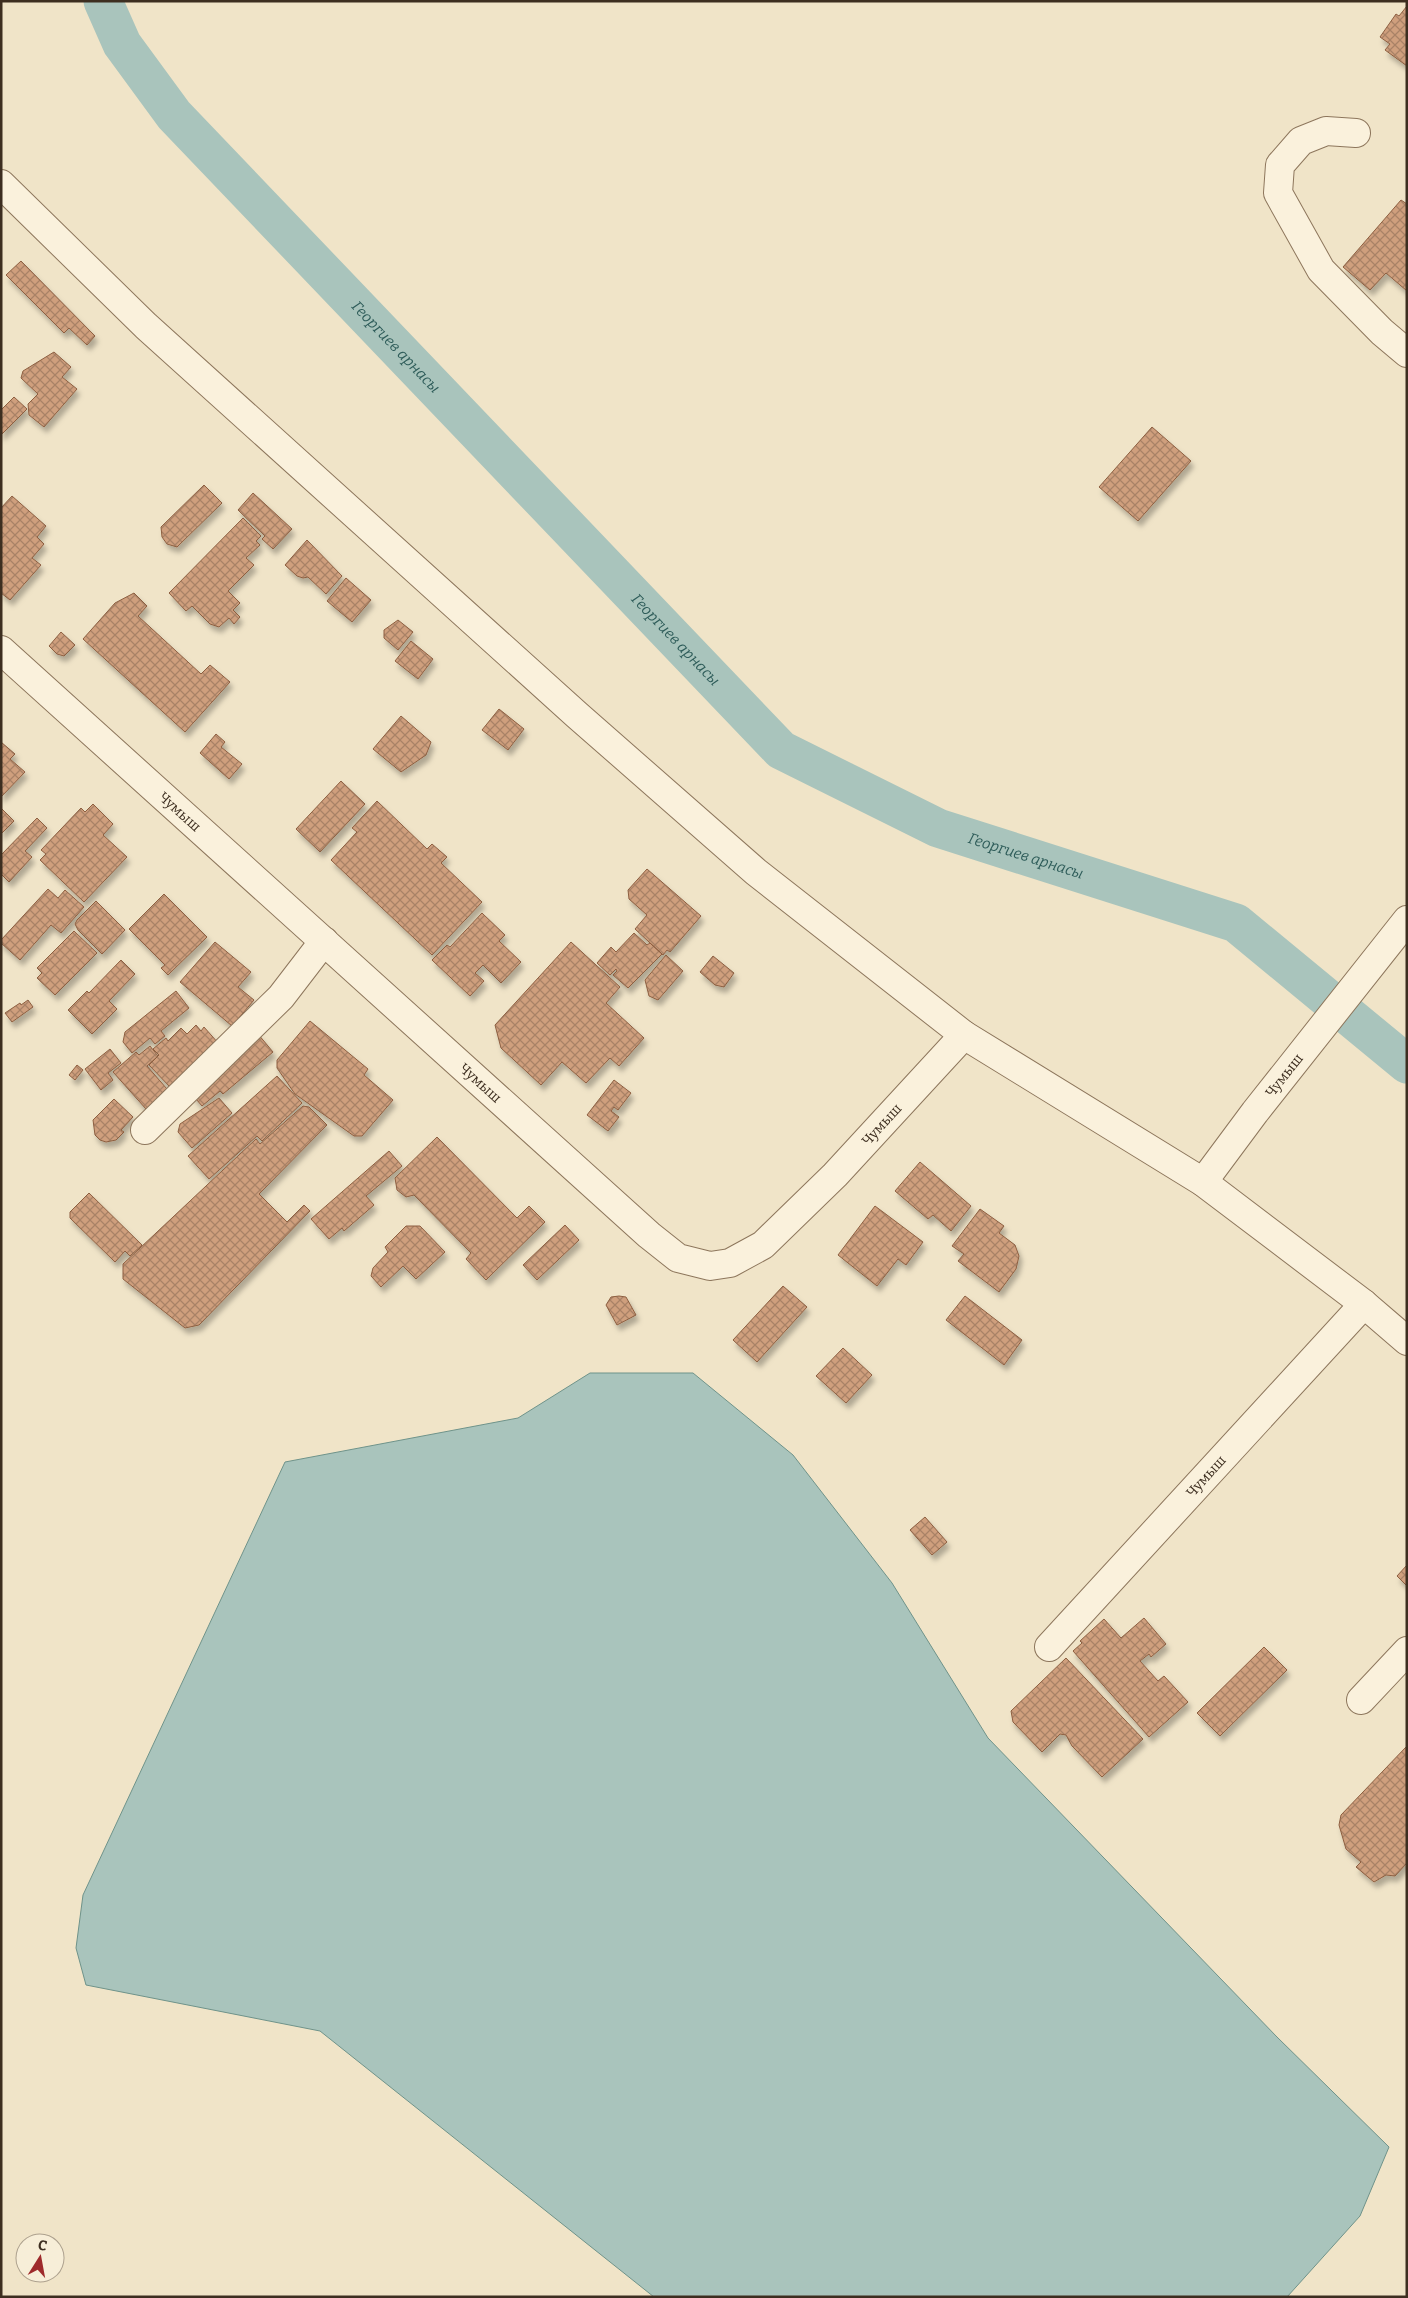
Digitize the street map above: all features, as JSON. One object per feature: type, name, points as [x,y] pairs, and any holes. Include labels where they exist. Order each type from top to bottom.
[{"type":"street","points":[[1356,132],[1326,130],[1300,141],[1280,165],[1278,193],[1321,270],[1382,332],[1407,353]]},
{"type":"street","points":[[1,184],[146,326],[577,715],[756,872],[964,1035],[1203,1182],[1364,1304],[1407,1341]]},
{"type":"street","name":"Чумыш","points":[[1,650],[649,1235],[678,1258],[710,1266],[730,1263],[763,1245],[835,1175],[964,1035]]},
{"type":"street","name":"Чумыш","points":[[1203,1182],[1306,1046],[1407,920]]},
{"type":"street","points":[[145,1130],[281,997],[324,941]]},
{"type":"street","name":"Чумыш","points":[[1049,1647],[1364,1304]]},
{"type":"street","points":[[1361,1700],[1407,1652]]},
{"type":"water","points":[[590,1373],[693,1373],[793,1455],[892,1583],[988,1738],[1277,2037],[1389,2147],[1360,2216],[1287,2297],[654,2297],[320,2031],[86,1985],[76,1948],[83,1895],[285,1462],[518,1418]]},
{"type":"building","points":[[1407,6],[1407,66],[1385,50],[1390,44],[1380,37],[1396,14],[1399,16]]},
{"type":"building","points":[[1401,200],[1407,204],[1407,291],[1386,273],[1370,290],[1343,267]]},
{"type":"building","points":[[21,261],[95,336],[87,345],[69,328],[64,333],[6,275]]},
{"type":"building","points":[[54,352],[71,367],[62,377],[77,389],[44,427],[29,415],[28,404],[38,394],[21,378],[23,371]]},
{"type":"building","points":[[14,397],[27,409],[1,435],[1,410]]},
{"type":"building","points":[[1152,427],[1191,461],[1138,521],[1099,487]]},
{"type":"building","points":[[204,485],[222,503],[177,547],[167,544],[162,537],[161,527]]},
{"type":"building","points":[[253,493],[292,529],[273,549],[262,539],[265,536],[238,510]]},
{"type":"building","points":[[12,496],[46,526],[37,537],[44,544],[32,558],[41,565],[10,600],[1,593],[1,508]]},
{"type":"building","points":[[243,518],[261,536],[256,541],[260,545],[246,558],[254,565],[228,591],[240,603],[233,610],[240,617],[234,624],[229,618],[219,627],[210,624],[192,606],[186,611],[169,593]]},
{"type":"building","points":[[307,540],[342,576],[326,594],[308,577],[297,576],[285,565]]},
{"type":"building","points":[[346,578],[371,600],[352,622],[327,601]]},
{"type":"building","points":[[134,593],[147,606],[138,616],[201,674],[210,665],[230,682],[185,732],[83,639],[115,603]]},
{"type":"building","points":[[398,620],[413,632],[398,650],[384,638],[384,630]]},
{"type":"building","points":[[61,632],[75,645],[64,656],[57,654],[49,646]]},
{"type":"building","points":[[411,641],[433,659],[418,679],[395,661]]},
{"type":"building","points":[[499,709],[524,729],[508,750],[482,730]]},
{"type":"building","points":[[401,716],[431,742],[426,755],[401,772],[373,749]]},
{"type":"building","points":[[216,734],[225,742],[221,747],[242,764],[229,779],[200,753]]},
{"type":"building","points":[[1,742],[15,754],[10,759],[25,772],[1,797]]},
{"type":"building","points":[[341,781],[365,804],[320,852],[296,829]]},
{"type":"building","points":[[377,801],[427,849],[432,844],[447,857],[441,863],[482,902],[432,955],[331,860],[357,832],[352,828]]},
{"type":"building","points":[[93,804],[113,824],[103,835],[127,857],[84,902],[40,860],[46,854],[41,850],[81,808],[85,812]]},
{"type":"building","points":[[1,808],[14,821],[1,834]]},
{"type":"building","points":[[37,818],[47,828],[25,851],[32,857],[9,882],[1,874],[1,855]]},
{"type":"building","points":[[647,869],[701,916],[670,952],[667,950],[663,955],[635,929],[647,915],[629,899],[628,890]]},
{"type":"building","points":[[48,889],[58,898],[65,890],[84,907],[61,933],[51,925],[20,960],[1,943],[1,940]]},
{"type":"building","points":[[164,894],[207,937],[168,975],[161,968],[165,965],[129,929]]},
{"type":"building","points":[[96,901],[125,930],[102,954],[78,930],[75,924]]},
{"type":"building","points":[[482,913],[505,935],[499,941],[521,962],[501,983],[483,965],[475,973],[484,981],[470,996],[432,960],[447,945],[450,947]]},
{"type":"building","points":[[74,931],[97,953],[55,995],[37,978],[42,973],[37,968]]},
{"type":"building","points":[[634,933],[647,945],[650,943],[662,954],[628,988],[613,975],[617,971],[616,969],[610,975],[597,963],[611,947],[616,952]]},
{"type":"building","points":[[215,942],[251,972],[238,987],[254,1000],[232,1026],[180,982]]},
{"type":"building","points":[[571,942],[620,987],[606,1003],[644,1038],[619,1066],[610,1058],[586,1083],[562,1062],[541,1085],[501,1048],[495,1025]]},
{"type":"building","points":[[666,955],[683,971],[658,1000],[649,996],[645,980]]},
{"type":"building","points":[[713,956],[734,973],[724,987],[715,985],[700,972]]},
{"type":"building","points":[[121,960],[135,974],[109,1001],[117,1009],[92,1034],[68,1010],[87,991],[89,993]]},
{"type":"building","points":[[176,991],[189,1008],[161,1031],[165,1036],[155,1044],[150,1038],[132,1053],[123,1042],[125,1032]]},
{"type":"building","points":[[28,1000],[33,1007],[12,1022],[5,1013]]},
{"type":"building","points":[[310,1021],[368,1069],[364,1075],[393,1100],[362,1136],[354,1136],[295,1094],[277,1068],[277,1060]]},
{"type":"building","points":[[196,1025],[201,1031],[204,1027],[219,1044],[171,1088],[149,1065],[159,1055],[153,1049],[166,1038],[168,1041],[181,1028],[187,1034]]},
{"type":"building","points":[[258,1034],[273,1052],[223,1094],[220,1091],[202,1106],[190,1092]]},
{"type":"building","points":[[150,1046],[158,1056],[147,1066],[167,1089],[163,1092],[168,1098],[163,1102],[158,1098],[146,1109],[113,1072],[136,1052],[139,1055]]},
{"type":"building","points":[[110,1049],[121,1063],[108,1073],[113,1080],[101,1090],[85,1069]]},
{"type":"building","points":[[77,1065],[83,1070],[75,1080],[69,1075]]},
{"type":"building","points":[[277,1076],[302,1103],[262,1141],[257,1136],[209,1179],[188,1156]]},
{"type":"building","points":[[614,1080],[631,1093],[618,1110],[614,1107],[611,1111],[619,1117],[608,1131],[587,1115]]},
{"type":"building","points":[[219,1098],[232,1113],[192,1148],[178,1132],[180,1124]]},
{"type":"building","points":[[114,1099],[133,1117],[121,1130],[124,1132],[116,1140],[106,1142],[100,1140],[95,1135],[93,1120]]},
{"type":"building","points":[[303,1106],[309,1107],[327,1125],[259,1194],[287,1222],[304,1205],[310,1211],[199,1325],[185,1328],[123,1279],[123,1264],[256,1139],[260,1144]]},
{"type":"building","points":[[437,1137],[517,1218],[529,1206],[545,1222],[486,1280],[466,1259],[471,1253],[414,1195],[406,1197],[397,1190],[395,1178]]},
{"type":"building","points":[[389,1151],[402,1166],[366,1196],[374,1205],[344,1231],[342,1228],[329,1239],[311,1219]]},
{"type":"building","points":[[920,1162],[971,1206],[951,1231],[933,1215],[928,1219],[895,1191]]},
{"type":"building","points":[[89,1193],[142,1245],[130,1256],[125,1251],[115,1262],[70,1218],[70,1212]]},
{"type":"building","points":[[875,1206],[923,1242],[906,1265],[898,1259],[877,1286],[838,1255]]},
{"type":"building","points":[[980,1209],[1004,1226],[999,1233],[1015,1245],[1019,1256],[1016,1269],[999,1292],[958,1261],[964,1254],[952,1246]]},
{"type":"building","points":[[565,1225],[579,1240],[537,1280],[523,1265]]},
{"type":"building","points":[[406,1226],[420,1226],[445,1252],[416,1279],[403,1266],[381,1287],[371,1276],[373,1268],[388,1252],[385,1247]]},
{"type":"building","points":[[783,1286],[807,1307],[757,1362],[733,1340]]},
{"type":"building","points":[[965,1296],[1022,1340],[1004,1365],[946,1320]]},
{"type":"building","points":[[611,1297],[626,1297],[636,1315],[617,1325],[606,1305]]},
{"type":"building","points":[[843,1348],[872,1375],[846,1403],[816,1376]]},
{"type":"building","points":[[925,1517],[947,1542],[932,1555],[910,1530]]},
{"type":"building","points":[[1407,1565],[1407,1586],[1397,1576]]},
{"type":"building","points":[[1144,1618],[1166,1644],[1151,1657],[1149,1654],[1140,1661],[1158,1681],[1164,1676],[1188,1702],[1149,1737],[1073,1651],[1082,1643],[1080,1641],[1104,1619],[1121,1638]]},
{"type":"building","points":[[1264,1647],[1287,1670],[1220,1736],[1197,1713]]},
{"type":"building","points":[[1066,1658],[1143,1739],[1102,1777],[1072,1746],[1066,1735],[1060,1734],[1042,1752],[1013,1722],[1011,1711]]},
{"type":"building","points":[[1406,1747],[1407,1863],[1395,1876],[1386,1875],[1374,1882],[1356,1867],[1361,1862],[1346,1849],[1339,1825],[1341,1815]]},
{"type":"waterway","name":"Георгиев арнасы","points":[[103,1],[122,44],[174,115],[781,750],[938,828],[1236,923],[1407,1064]]}]
